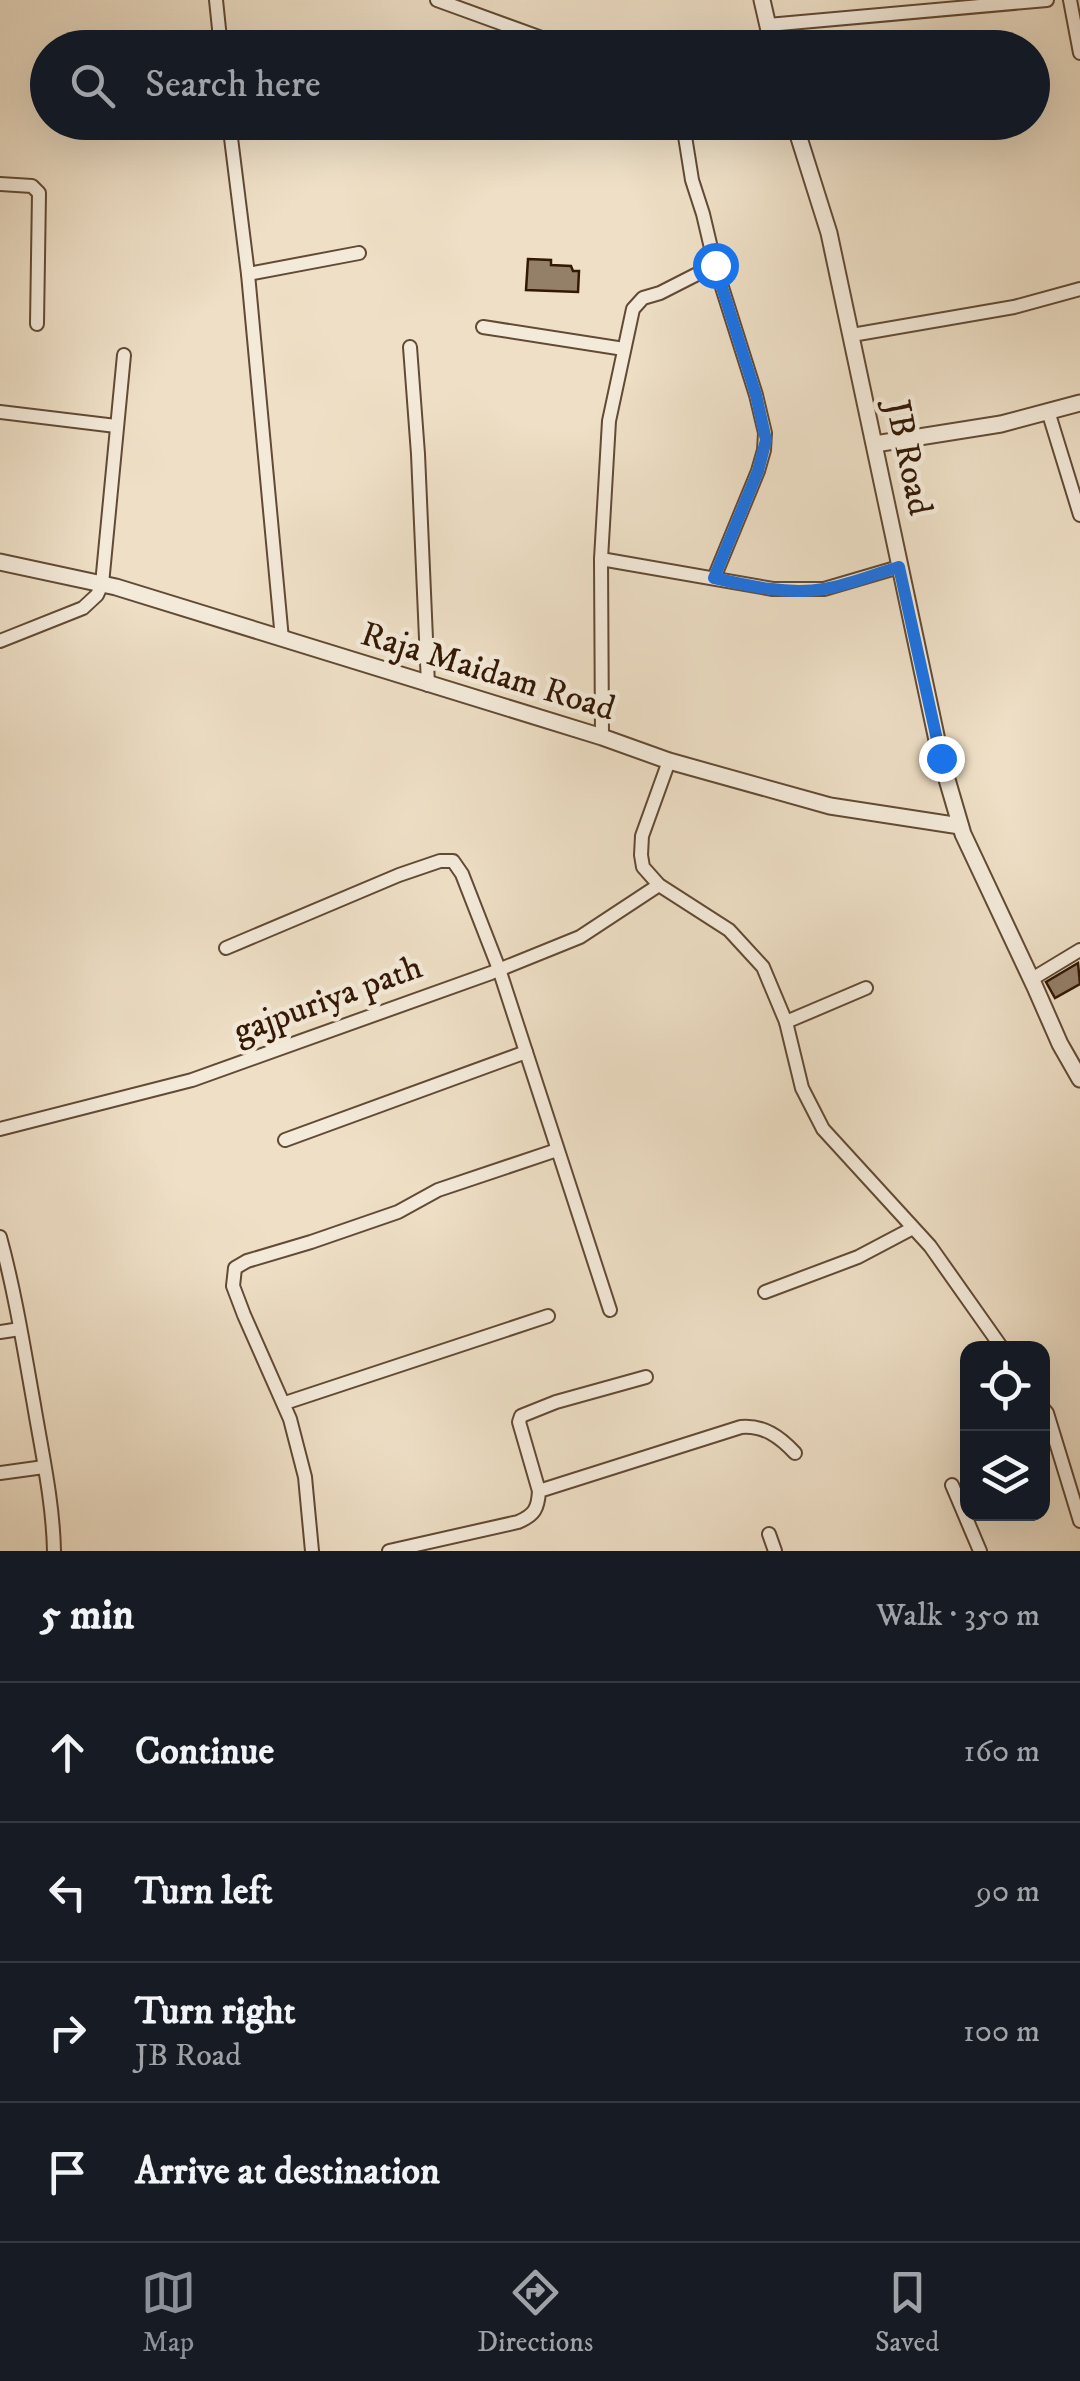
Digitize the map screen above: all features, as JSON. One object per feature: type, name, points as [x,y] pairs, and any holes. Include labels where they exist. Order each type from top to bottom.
[{"type":"street","points":[[216,0],[219,30]]},
{"type":"street","points":[[437,0],[520,30]]},
{"type":"street","points":[[762,0],[769,30]]},
{"type":"street","points":[[768,25],[1048,0]]},
{"type":"street","points":[[1071,1],[1080,52]]},
{"type":"street","points":[[231,140],[248,274],[282,639]]},
{"type":"street","points":[[686,140],[692,180],[766,440],[758,471],[714,578]]},
{"type":"street","name":"JB Road","points":[[800,140],[829,234],[941,758],[960,826],[1060,1044],[1080,1079]]},
{"type":"street","points":[[0,184],[32,186],[38,192],[37,324]]},
{"type":"street","points":[[248,274],[359,253]]},
{"type":"street","points":[[602,738],[601,559],[609,421],[633,309],[643,298],[715,265]]},
{"type":"street","points":[[852,336],[1014,308],[1080,289]]},
{"type":"street","points":[[483,327],[624,349]]},
{"type":"street","points":[[410,347],[428,685]]},
{"type":"street","points":[[0,642],[84,608],[102,584],[124,355]]},
{"type":"street","points":[[875,444],[1001,424],[1080,403]]},
{"type":"street","points":[[0,412],[116,426]]},
{"type":"street","points":[[1048,412],[1080,515]]},
{"type":"street","points":[[601,559],[773,589],[802,590],[824,589],[899,567]]},
{"type":"street","name":"Raja Maidam Road","points":[[0,562],[102,584],[670,761],[830,806],[960,826]]},
{"type":"street","points":[[670,761],[642,836],[643,867],[659,885],[712,918],[763,966],[786,1022],[802,1088],[823,1129],[930,1246],[997,1341]]},
{"type":"street","points":[[226,948],[398,875],[447,860],[458,866],[499,969],[610,1310]]},
{"type":"street","name":"gajpuriya path","points":[[0,1129],[192,1080],[499,969],[580,937],[659,885]]},
{"type":"street","points":[[1032,979],[1080,950]]},
{"type":"street","points":[[786,1022],[866,988]]},
{"type":"street","points":[[284,1140],[526,1052]]},
{"type":"street","points":[[312,1551],[306,1478],[285,1403],[233,1286],[235,1268],[246,1261],[398,1212],[438,1190],[558,1150]]},
{"type":"street","points":[[765,1292],[858,1257],[914,1228]]},
{"type":"street","points":[[0,1237],[44,1467],[54,1551]]},
{"type":"street","points":[[285,1403],[548,1316]]},
{"type":"street","points":[[0,1332],[20,1329]]},
{"type":"street","points":[[390,1551],[531,1516],[538,1505],[539,1491],[521,1416],[646,1377]]},
{"type":"street","points":[[1050,1425],[1080,1521]]},
{"type":"street","points":[[539,1491],[741,1427],[768,1431],[795,1453]]},
{"type":"street","points":[[0,1474],[44,1467]]},
{"type":"street","points":[[952,1485],[980,1551]]},
{"type":"street","points":[[769,1534],[775,1551]]},
{"type":"building","points":[[528,259],[551,260],[551,265],[571,266],[573,271],[579,271],[578,292],[526,290]]},
{"type":"building","points":[[1078,963],[1080,984],[1055,998],[1046,982]]},
{"type":"route","points":[[715,265],[766,440],[758,471],[714,578],[773,589],[824,589],[899,567],[941,758]]}]
